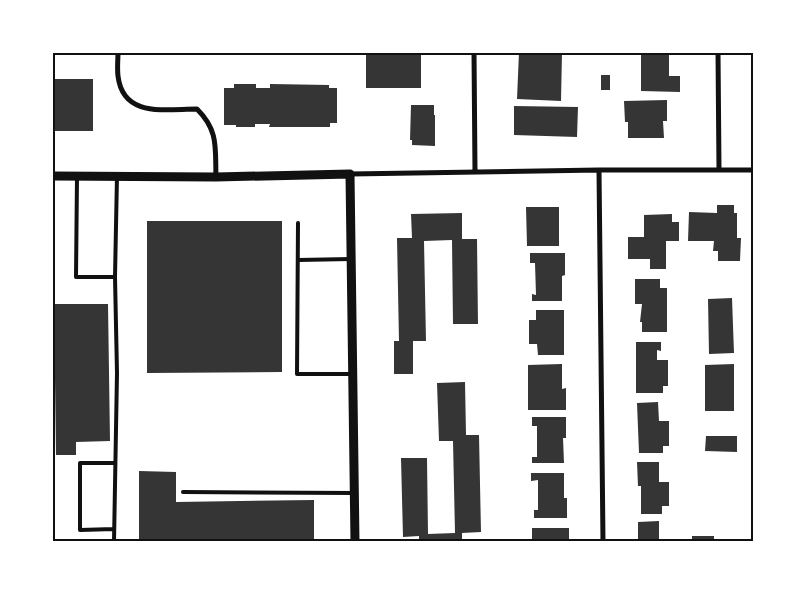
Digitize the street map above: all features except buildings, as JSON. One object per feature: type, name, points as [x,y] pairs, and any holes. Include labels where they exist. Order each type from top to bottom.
[{"type":"street","points":[[118,52],[118,76],[122,93],[132,103],[149,109],[197,109],[206,118],[212,128],[215,141],[216,177]]},
{"type":"street","points":[[474,52],[475,172]]},
{"type":"street","points":[[718,52],[719,170]]},
{"type":"street","points":[[599,170],[603,542]]},
{"type":"street","points":[[52,176],[216,177],[599,170],[754,170]]},
{"type":"street","points":[[350,174],[355,542]]},
{"type":"lane","points":[[114,542],[117,373],[115,277],[118,176]]},
{"type":"lane","points":[[77,177],[76,277],[115,277]]},
{"type":"lane","points":[[298,223],[298,374],[353,374]]},
{"type":"lane","points":[[298,260],[351,259]]},
{"type":"lane","points":[[114,463],[80,463],[80,530],[114,529]]},
{"type":"lane","points":[[183,492],[355,492]]}]
